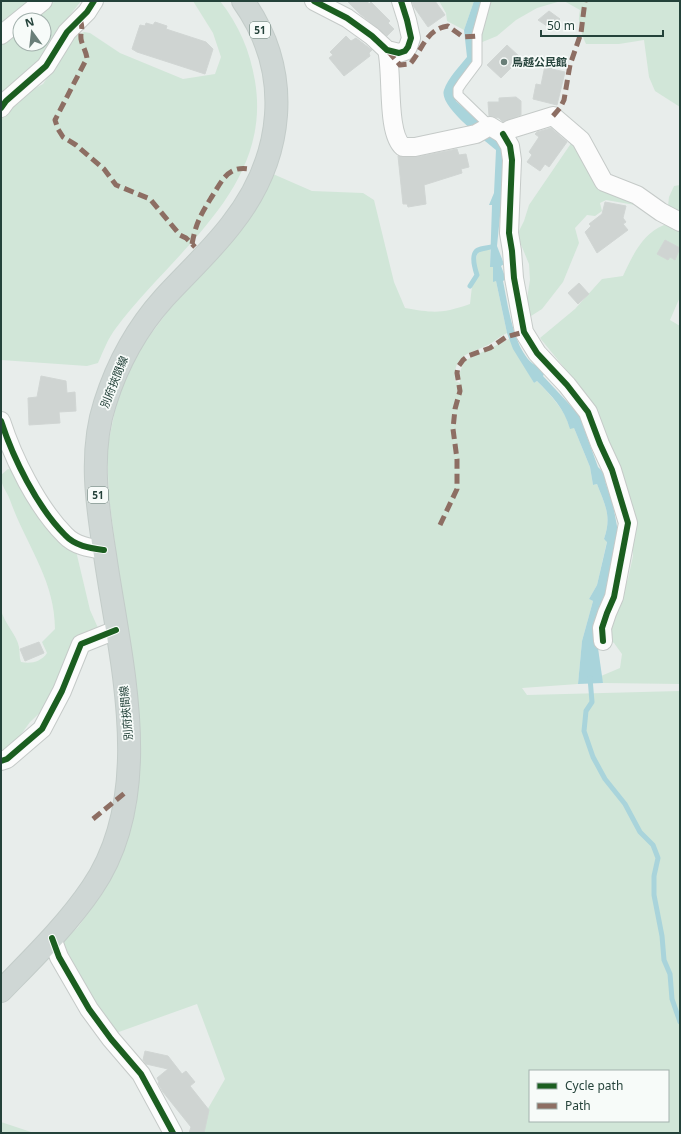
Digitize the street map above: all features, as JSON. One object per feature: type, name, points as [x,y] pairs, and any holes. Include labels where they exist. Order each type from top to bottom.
[{"type":"main road","name":"別府挾間線","points":[[1,990],[52,938],[92,887],[111,853],[122,820],[128,771],[129,735],[127,700],[104,550],[95,466],[98,434],[104,404],[129,347],[161,301],[231,225],[261,177],[269,154],[276,124],[276,91],[271,61],[256,21],[244,1]]},
{"type":"street","points":[[1,35],[43,1]]},
{"type":"street","points":[[1,108],[6,101],[46,66],[67,32],[87,12],[94,1]]},
{"type":"street","points":[[314,1],[347,18],[372,36],[387,50],[399,53],[405,51],[408,47],[410,32],[401,1]]},
{"type":"street","points":[[387,50],[390,63],[393,125],[399,144],[407,148],[415,147],[489,131],[512,129],[553,116],[581,140],[599,177],[604,182],[637,195],[661,212],[680,222]]},
{"type":"street","points":[[489,131],[510,146],[512,160],[509,233],[514,278],[524,332],[537,353],[588,412],[612,470],[628,523],[614,597],[602,628],[603,642]]},
{"type":"street","points":[[1,421],[15,459],[46,511],[65,536],[89,548],[104,550]]},
{"type":"street","points":[[1,761],[7,759],[42,729],[62,691],[81,644],[116,630]]},
{"type":"street","points":[[52,938],[59,957],[89,1009],[110,1039],[141,1074],[173,1133]]},
{"type":"lane","points":[[486,1],[477,34],[477,63],[458,89],[460,99],[489,131]]},
{"type":"green space","points":[[1,1],[32,1],[17,12],[12,12],[12,16],[1,24]]},
{"type":"green space","points":[[55,1],[81,1],[52,41],[52,12],[41,12]]},
{"type":"green space","points":[[193,1],[220,1],[233,19],[243,39],[253,70],[255,81],[256,120],[249,154],[234,187],[189,245],[139,300],[116,328],[98,363],[87,366],[1,360],[1,120],[7,110],[26,93],[43,84],[74,37],[84,32],[90,33],[120,53],[183,79],[215,74],[221,57],[213,33]]},
{"type":"green space","points":[[439,1],[474,1],[464,30],[447,21],[446,13]]},
{"type":"green space","points":[[488,1],[561,1],[537,8],[516,20],[497,36],[480,43],[481,26]]},
{"type":"green space","points":[[564,1],[680,1],[680,107],[655,91],[649,77],[644,40],[619,44],[586,44],[579,23],[580,10]]},
{"type":"green space","points":[[12,35],[12,52],[45,52],[36,67],[8,87],[1,95],[1,44]]},
{"type":"green space","points":[[574,139],[627,195],[644,209],[635,205],[606,200],[600,203],[602,211],[595,216],[587,215],[575,228],[579,243],[563,282],[542,309],[531,316],[525,311],[530,280],[529,264],[517,235],[524,221],[529,205]]},
{"type":"green space","points":[[273,174],[312,191],[363,193],[374,200],[394,282],[405,308],[438,312],[452,310],[470,304],[472,286],[478,275],[475,264],[478,251],[490,249],[490,267],[493,267],[493,281],[496,281],[507,333],[488,345],[468,353],[463,357],[456,366],[455,381],[460,383],[460,372],[464,361],[509,339],[534,383],[537,381],[552,397],[561,408],[570,428],[574,428],[590,467],[593,485],[597,484],[605,505],[607,517],[604,539],[607,541],[597,585],[589,599],[593,601],[582,641],[578,684],[522,688],[527,695],[680,691],[680,1133],[201,1133],[202,1119],[225,1079],[197,1004],[116,1033],[71,968],[62,942],[78,927],[102,894],[124,846],[136,807],[140,761],[138,705],[128,646],[109,497],[107,449],[117,401],[128,370],[140,349],[168,311],[235,238],[256,208]]},
{"type":"green space","points":[[680,185],[680,218],[668,206],[669,197],[674,186]]},
{"type":"green space","points":[[664,225],[680,228],[680,297],[670,320],[680,326],[680,684],[603,683],[601,676],[620,668],[622,654],[614,643],[608,639],[618,599],[628,579],[633,556],[632,522],[571,376],[540,338],[575,309],[602,279],[623,276],[639,246],[650,234]]},
{"type":"green space","points":[[8,469],[13,470],[76,551],[90,610],[98,628],[93,629],[78,642],[48,705],[30,722],[17,740],[1,752],[1,610],[18,642],[21,662],[36,662],[45,656],[47,653],[42,642],[55,629],[54,611],[45,579],[2,482],[1,475]]},
{"type":"green space","points":[[1,1122],[34,1133],[1,1133]]},
{"type":"water","points":[[474,1],[483,1],[475,61],[454,92],[456,101],[503,144],[505,151],[501,193],[504,206],[501,206],[497,246],[504,264],[501,266],[506,279],[503,281],[512,325],[520,346],[526,356],[532,363],[545,372],[543,376],[585,421],[582,423],[598,467],[609,478],[605,481],[613,505],[620,542],[616,543],[606,589],[607,603],[602,602],[597,641],[603,683],[578,684],[582,641],[593,601],[589,599],[597,585],[607,542],[604,539],[607,524],[605,505],[597,484],[593,485],[590,467],[574,428],[570,429],[561,409],[552,397],[537,381],[534,383],[513,349],[507,333],[496,281],[493,282],[493,267],[490,267],[492,205],[489,205],[494,193],[496,150],[463,122],[448,105],[444,97],[444,90],[448,81],[467,57],[464,30]]},
{"type":"building","points":[[347,1],[367,1],[369,4],[371,2],[390,21],[388,23],[394,29],[387,36],[360,14]]},
{"type":"building","points":[[412,1],[435,1],[445,15],[428,27],[414,7]]},
{"type":"building","points":[[549,11],[560,19],[550,28],[538,20]]},
{"type":"building","points":[[155,22],[167,26],[166,29],[206,42],[213,49],[205,74],[137,52],[132,49],[140,25],[145,26],[146,23],[153,25]]},
{"type":"building","points":[[346,36],[351,41],[356,38],[372,50],[369,53],[370,56],[344,76],[329,58],[333,55],[330,52]]},
{"type":"building","name":"鳥越公民館","points":[[507,45],[521,58],[501,78],[487,65]]},
{"type":"building","points":[[546,61],[552,61],[552,69],[565,72],[557,105],[533,99],[536,84],[541,85]]},
{"type":"building","points":[[516,97],[521,101],[521,115],[503,122],[499,118],[489,116],[488,102],[499,102],[499,98]]},
{"type":"building","points":[[551,128],[567,142],[549,167],[545,164],[540,171],[527,162],[532,155],[529,152],[539,137],[535,134]]},
{"type":"building","points":[[457,149],[459,155],[466,154],[469,167],[461,169],[462,173],[424,185],[426,204],[408,207],[407,204],[403,204],[398,156],[417,157]]},
{"type":"building","points":[[605,202],[626,206],[623,218],[626,222],[623,224],[628,230],[597,253],[585,232],[591,226],[589,224],[602,214]]},
{"type":"building","points":[[665,240],[680,248],[675,260],[670,257],[668,260],[657,254]]},
{"type":"building","points":[[579,283],[589,294],[578,304],[568,293]]},
{"type":"building","points":[[41,376],[66,381],[67,393],[75,392],[76,411],[59,412],[60,423],[29,425],[28,398],[37,397]]},
{"type":"building","points":[[39,642],[44,653],[25,661],[20,649]]},
{"type":"building","points":[[145,1051],[168,1056],[182,1074],[186,1071],[195,1082],[190,1086],[209,1110],[204,1133],[189,1133],[191,1127],[163,1092],[158,1083],[157,1078],[168,1069],[146,1064],[143,1060]]},
{"type":"waterway","points":[[470,286],[477,275],[474,255],[480,249],[494,246]]},
{"type":"waterway","points":[[590,678],[592,702],[586,711],[584,731],[593,757],[605,779],[625,804],[640,832],[653,845],[658,858],[654,876],[654,895],[662,936],[664,960],[670,974],[672,999],[680,1022]]},
{"type":"marked path","points":[[553,116],[560,108],[564,100],[570,65],[581,33],[585,1]]},
{"type":"marked path","points":[[80,19],[82,26],[81,39],[87,58],[55,120],[58,129],[63,137],[76,145],[104,169],[116,185],[150,199],[180,235],[186,238],[195,247]]},
{"type":"marked path","points":[[388,51],[400,65],[410,64],[430,35],[441,28],[448,26],[463,37],[477,36]]},
{"type":"marked path","points":[[192,244],[199,220],[207,204],[222,181],[230,172],[241,168],[249,169]]},
{"type":"marked path","points":[[440,525],[457,489],[457,459],[453,429],[455,409],[460,391],[457,373],[458,367],[468,356],[490,348],[506,337],[524,332]]},
{"type":"marked path","points":[[93,819],[126,792]]},
{"type":"cycle path","points":[[1,108],[6,101],[46,66],[67,32],[87,12],[94,1]]},
{"type":"cycle path","points":[[314,1],[347,18],[372,36],[387,50],[399,53],[405,51],[411,38],[401,1]]},
{"type":"cycle path","points":[[503,134],[510,146],[512,160],[509,233],[514,278],[524,332],[537,353],[567,385],[588,412],[612,470],[628,523],[614,597],[602,628],[603,641]]},
{"type":"cycle path","points":[[1,421],[19,466],[45,511],[55,524],[73,542],[104,550]]},
{"type":"cycle path","points":[[1,761],[7,759],[42,729],[62,691],[81,644],[116,630]]},
{"type":"cycle path","points":[[52,938],[59,957],[89,1009],[111,1039],[141,1074],[173,1133]]},
{"type":"place","name":"鳥越公民館","points":[[504,62]]}]
